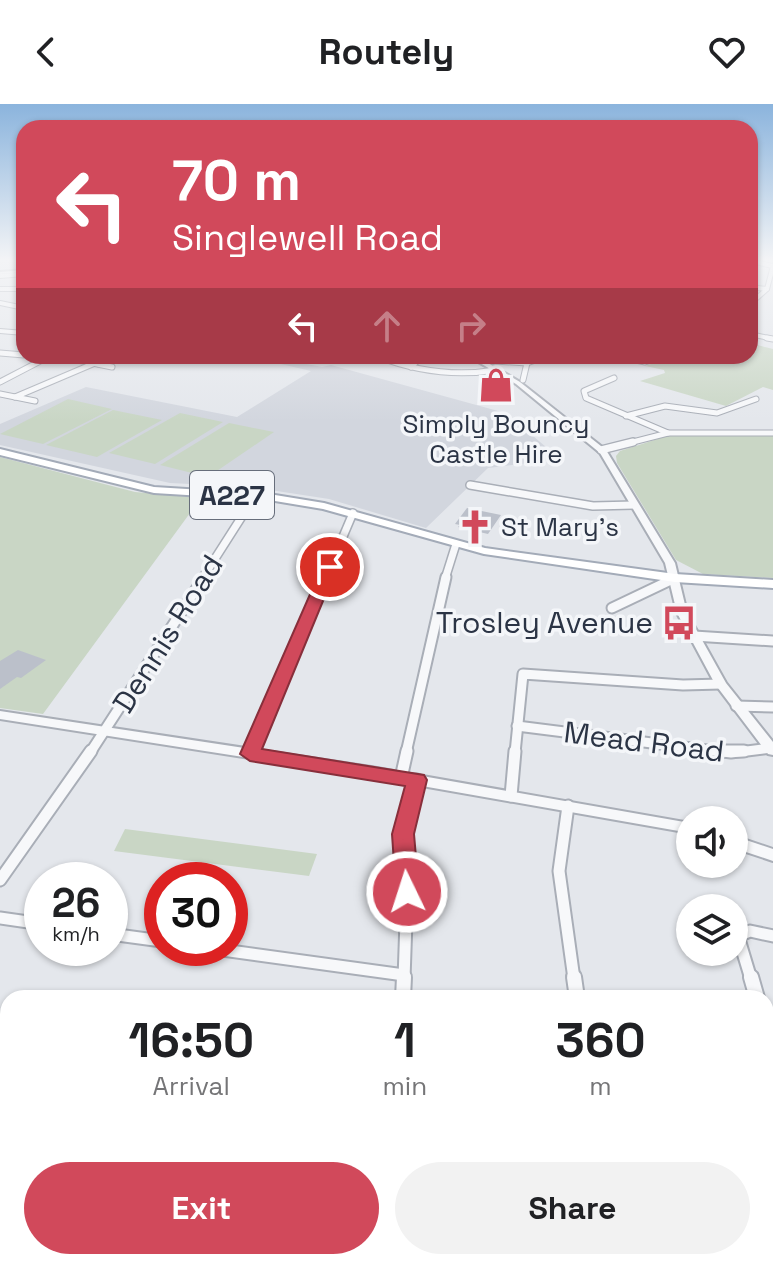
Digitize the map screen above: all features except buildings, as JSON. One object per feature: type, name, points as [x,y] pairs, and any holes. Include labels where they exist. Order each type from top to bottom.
[{"type":"main road","name":"A227","points":[[0,452],[154,490],[255,496],[353,513],[456,544],[675,578],[773,584]]},
{"type":"street","points":[[0,382],[36,364]]},
{"type":"street","points":[[15,397],[95,364]]},
{"type":"street","points":[[101,364],[112,367]]},
{"type":"street","points":[[401,364],[458,373],[496,370]]},
{"type":"street","points":[[411,367],[414,364]]},
{"type":"street","points":[[486,364],[529,391],[601,450],[661,547],[675,578],[682,613],[721,684],[772,750]]},
{"type":"street","points":[[523,380],[527,364]]},
{"type":"street","points":[[614,378],[584,394],[586,398],[668,433]]},
{"type":"street","points":[[0,394],[35,401]]},
{"type":"street","points":[[626,416],[665,406],[717,413],[756,399]]},
{"type":"street","points":[[601,450],[668,433],[773,433]]},
{"type":"street","points":[[470,485],[593,506],[634,505]]},
{"type":"street","name":"Dennis Road","points":[[0,880],[106,731],[255,496]]},
{"type":"street","points":[[250,754],[353,513]]},
{"type":"street","points":[[401,778],[456,544]]},
{"type":"street","points":[[612,608],[675,578]]},
{"type":"street","points":[[694,636],[773,641]]},
{"type":"street","points":[[511,796],[523,674],[683,685],[721,684]]},
{"type":"street","points":[[736,706],[773,707]]},
{"type":"street","points":[[0,715],[417,780],[676,825]]},
{"type":"street","name":"Mead Road","points":[[517,726],[731,753],[772,750]]},
{"type":"street","points":[[403,990],[407,892],[403,834],[417,780]]},
{"type":"street","points":[[568,806],[559,871],[576,990]]},
{"type":"street","points":[[748,847],[773,855]]},
{"type":"street","points":[[0,918],[24,921]]},
{"type":"street","points":[[755,990],[738,936],[743,931],[754,930],[773,936]]},
{"type":"street","points":[[248,954],[404,975]]},
{"type":"shaded area","points":[[281,364],[331,365],[509,414],[502,423],[526,430],[560,459],[488,468],[426,528],[329,499],[250,487],[170,483],[0,445],[0,424],[86,387],[237,417],[311,371]]},
{"type":"green space","points":[[758,345],[773,349],[773,390],[763,387],[726,406],[640,381],[665,373],[664,370],[645,366],[758,364]]},
{"type":"green space","points":[[68,399],[112,409],[43,444],[0,434]]},
{"type":"green space","points":[[113,410],[162,420],[97,457],[46,445]]},
{"type":"green space","points":[[180,413],[223,422],[155,464],[109,453]]},
{"type":"green space","points":[[229,423],[274,432],[208,477],[160,465]]},
{"type":"green space","points":[[773,435],[773,578],[703,574],[676,560],[617,463],[616,456],[620,451],[667,436]]},
{"type":"green space","points":[[0,457],[135,492],[201,498],[43,714],[0,708]]},
{"type":"green space","points":[[125,829],[317,854],[309,876],[248,868],[248,862],[200,862],[114,851]]},
{"type":"place","name":"Simply Bouncy Castle Hire","points":[[496,385]]},
{"type":"place","name":"St Mary's","points":[[475,527]]},
{"type":"place","name":"Trosley Avenue","points":[[679,623]]},
{"type":"route","points":[[330,567],[250,754],[417,780],[403,834],[407,892]]}]
